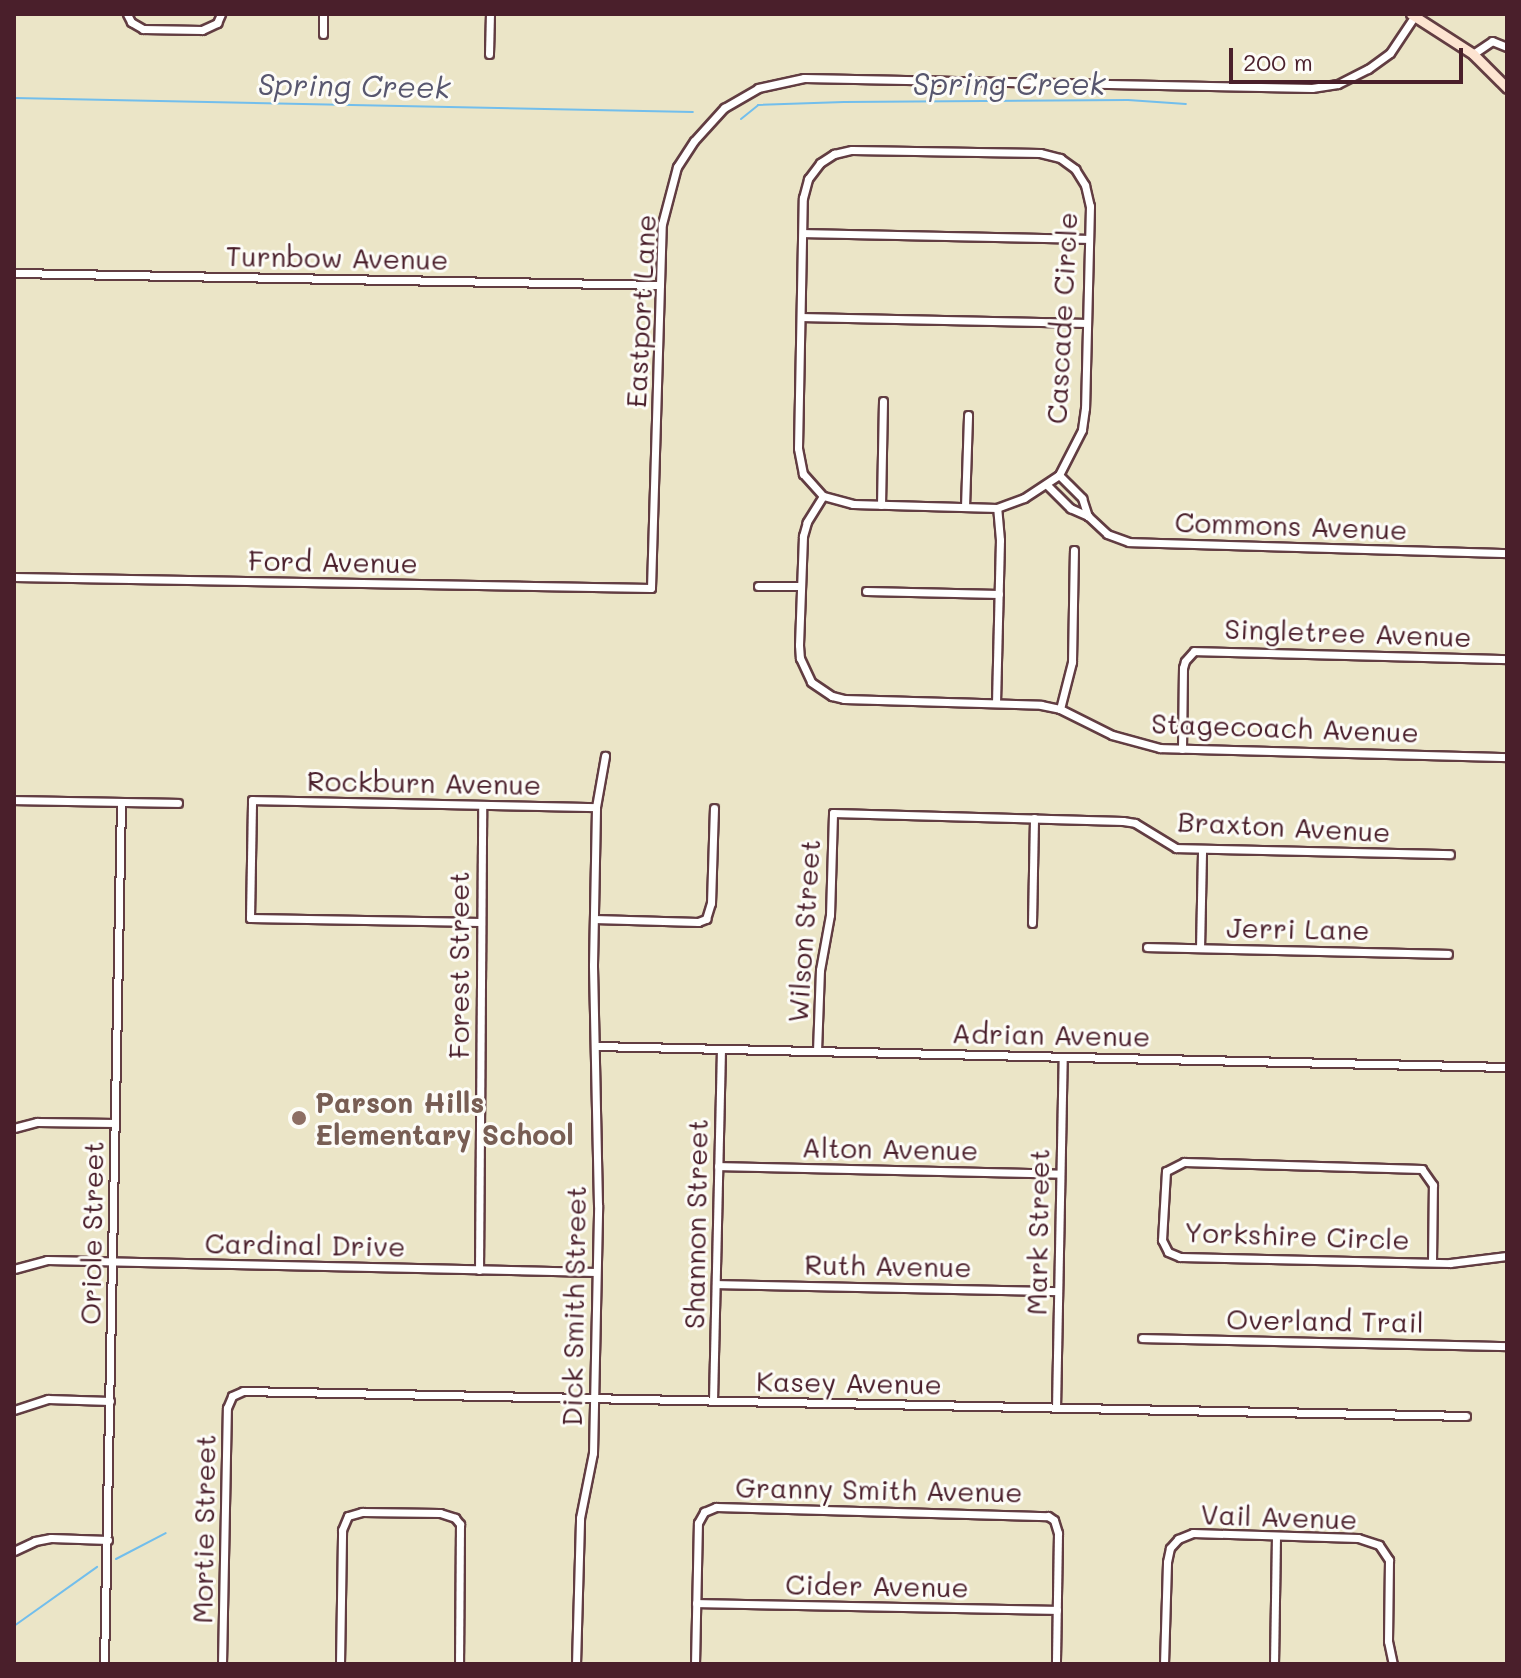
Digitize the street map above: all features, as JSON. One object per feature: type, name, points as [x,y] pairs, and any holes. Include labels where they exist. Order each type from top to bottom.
[{"type":"main road","points":[[1414,15],[1473,54],[1507,88]]},
{"type":"street","points":[[129,18],[143,29],[202,30],[217,23],[221,14]]},
{"type":"street","points":[[323,14],[323,34]]},
{"type":"street","points":[[489,54],[490,14]]},
{"type":"street","name":"Eastport Lane","points":[[651,588],[662,224],[677,167],[694,141],[724,108],[758,88],[804,78],[1312,88],[1338,84],[1368,69],[1390,53],[1414,15]]},
{"type":"street","points":[[1473,54],[1492,41],[1507,47]]},
{"type":"street","name":"Cascade Circle","points":[[852,150],[1040,153],[1060,158],[1075,169],[1085,185],[1090,206],[1089,239],[1085,408],[1082,430],[1059,475],[1047,485],[997,508],[837,502],[811,486],[799,463],[803,198],[808,179],[820,163],[834,154],[852,150]]},
{"type":"street","points":[[803,233],[1089,239]]},
{"type":"street","name":"Turnbow Avenue","points":[[14,273],[660,285]]},
{"type":"street","points":[[803,317],[1085,323]]},
{"type":"street","points":[[881,505],[883,401]]},
{"type":"street","points":[[965,507],[968,415]]},
{"type":"street","name":"Commons Avenue","points":[[1059,475],[1082,498],[1088,516]]},
{"type":"street","name":"Commons Avenue","points":[[1047,485],[1070,508],[1088,516],[1107,534],[1129,542],[1505,553]]},
{"type":"street","name":"Stagecoach Avenue","points":[[823,496],[807,522],[803,536],[800,658],[811,682],[821,690],[844,699],[1022,704],[1060,709],[1130,742],[1182,749],[1507,757]]},
{"type":"street","points":[[996,703],[999,594],[997,508]]},
{"type":"street","points":[[1060,709],[1071,673],[1074,550]]},
{"type":"street","name":"Ford Avenue","points":[[14,577],[651,588]]},
{"type":"street","points":[[758,586],[801,586]]},
{"type":"street","points":[[866,591],[999,594]]},
{"type":"street","name":"Singletree Avenue","points":[[1182,749],[1183,668],[1188,655],[1202,650],[1507,659]]},
{"type":"street","name":"Dick Smith Street","points":[[576,1664],[580,1518],[592,1463],[596,1272],[596,807],[605,756]]},
{"type":"street","points":[[14,800],[178,803]]},
{"type":"street","name":"Rockburn Avenue","points":[[480,922],[250,918],[252,800],[596,807]]},
{"type":"street","name":"Oriole Street","points":[[104,1664],[121,802]]},
{"type":"street","name":"Forest Street","points":[[479,1270],[482,805]]},
{"type":"street","points":[[594,919],[698,922],[706,919],[711,906],[714,808]]},
{"type":"street","name":"Braxton Avenue","points":[[833,813],[1123,821],[1135,823],[1176,848],[1450,854]]},
{"type":"street","name":"Wilson Street","points":[[817,1051],[820,970],[830,915],[833,813]]},
{"type":"street","points":[[1032,923],[1034,818]]},
{"type":"street","points":[[1200,948],[1202,849]]},
{"type":"street","name":"Jerri Lane","points":[[1147,947],[1448,954]]},
{"type":"street","name":"Adrian Avenue","points":[[595,1046],[1507,1067]]},
{"type":"street","name":"Shannon Street","points":[[713,1401],[721,1049]]},
{"type":"street","name":"Mark Street","points":[[1056,1408],[1063,1057]]},
{"type":"street","points":[[14,1128],[37,1122],[115,1123]]},
{"type":"street","name":"Yorkshire Circle","points":[[1432,1262],[1433,1185],[1422,1169],[1184,1162],[1166,1171],[1162,1240],[1174,1255],[1432,1262],[1507,1256]]},
{"type":"street","name":"Alton Avenue","points":[[718,1166],[1060,1174]]},
{"type":"street","name":"Cardinal Drive","points":[[14,1269],[47,1260],[596,1272]]},
{"type":"street","name":"Ruth Avenue","points":[[716,1284],[1058,1291]]},
{"type":"street","name":"Overland Trail","points":[[1142,1338],[1507,1346]]},
{"type":"street","name":"Kasey Avenue","points":[[232,1396],[243,1391],[1466,1416]]},
{"type":"street","name":"Mortie Street","points":[[222,1664],[227,1408],[232,1396]]},
{"type":"street","points":[[14,1410],[48,1399],[110,1401]]},
{"type":"street","name":"Granny Smith Avenue","points":[[696,1603],[698,1523],[704,1512],[716,1507],[1040,1514],[1054,1520],[1058,1533],[1057,1610]]},
{"type":"street","points":[[340,1664],[342,1530],[348,1516],[362,1512],[440,1513],[455,1518],[460,1524],[459,1664]]},
{"type":"street","name":"Vail Avenue","points":[[1164,1664],[1170,1548],[1178,1539],[1193,1533],[1358,1538],[1379,1545],[1389,1560],[1388,1641],[1393,1664]]},
{"type":"street","points":[[1274,1664],[1276,1536]]},
{"type":"street","points":[[14,1551],[35,1541],[51,1538],[108,1540]]},
{"type":"street","points":[[695,1664],[696,1603]]},
{"type":"street","name":"Cider Avenue","points":[[696,1603],[1057,1610]]},
{"type":"street","points":[[1056,1664],[1057,1610]]},
{"type":"waterway","name":"Spring Creek","points":[[14,98],[693,112]]},
{"type":"waterway","name":"Spring Creek","points":[[741,119],[758,105],[844,102],[1128,100],[1186,104]]},
{"type":"waterway","points":[[116,1559],[166,1533]]},
{"type":"waterway","points":[[14,1626],[97,1567]]},
{"type":"place","name":"Parson Hills Elementary School","points":[[299,1118]]}]
